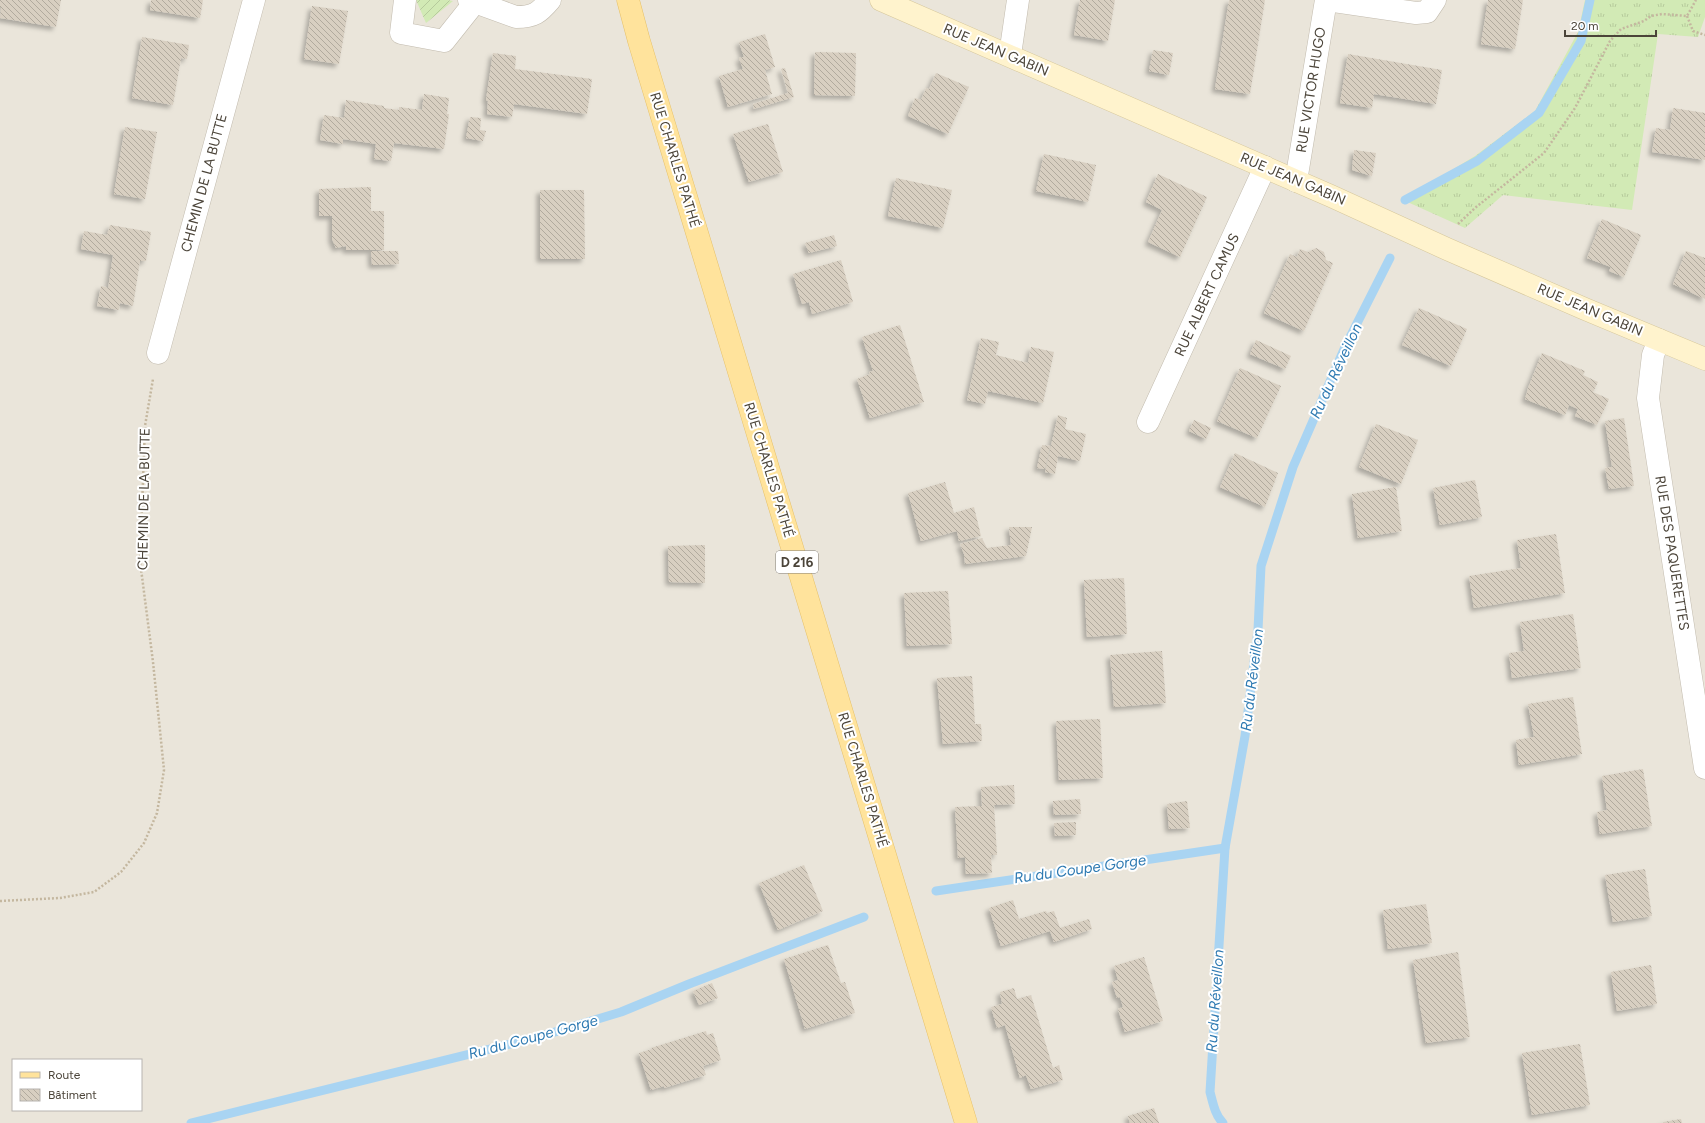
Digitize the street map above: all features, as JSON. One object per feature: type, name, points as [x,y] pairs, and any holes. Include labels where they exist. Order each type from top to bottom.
[{"type":"main road","name":"RUE CHARLES PATHÉ","points":[[628,0],[639,41],[966,1123]]},
{"type":"street","name":"CHEMIN DE LA BUTTE","points":[[158,353],[254,0]]},
{"type":"street","points":[[405,0],[401,33],[444,41],[472,1],[523,17],[532,16],[539,12],[550,0]]},
{"type":"street","name":"RUE JEAN GABIN","points":[[881,0],[1265,167],[1447,249],[1705,359]]},
{"type":"street","points":[[1010,55],[1018,0]]},
{"type":"street","name":"RUE VICTOR HUGO","points":[[1296,181],[1327,0],[1416,13],[1427,12],[1435,0]]},
{"type":"street","name":"RUE ALBERT CAMUS","points":[[1148,422],[1265,167]]},
{"type":"street","name":"RUE DES PAQUERETTES","points":[[1659,340],[1653,356],[1648,398],[1705,768]]},
{"type":"path","points":[[1687,16],[1696,0]]},
{"type":"path","points":[[1447,249],[1458,225],[1476,208],[1544,153],[1575,108],[1610,42],[1621,29],[1644,21],[1651,16],[1687,16]]},
{"type":"path","points":[[1687,16],[1693,31],[1705,35]]},
{"type":"path","name":"CHEMIN DE LA BUTTE","points":[[0,901],[60,898],[94,892],[121,872],[144,843],[157,813],[164,770],[153,662],[140,561],[145,426],[158,353]]},
{"type":"shaded area","points":[[0,0],[1705,0],[1705,1123],[0,1123]]},
{"type":"green space","points":[[416,0],[448,0],[453,1],[426,23]]},
{"type":"green space","points":[[1585,0],[1705,0],[1705,17],[1698,37],[1658,34],[1632,210],[1503,195],[1465,228],[1403,200],[1475,156],[1535,111],[1578,32]]},
{"type":"building","points":[[0,0],[61,0],[56,27],[0,18]]},
{"type":"building","points":[[151,0],[203,0],[200,18],[150,10]]},
{"type":"building","points":[[1080,0],[1115,0],[1108,41],[1074,35]]},
{"type":"building","points":[[1229,0],[1265,0],[1250,94],[1215,89]]},
{"type":"building","points":[[1488,0],[1523,0],[1515,49],[1481,44]]},
{"type":"building","points":[[312,6],[348,11],[339,64],[304,59]]},
{"type":"building","points":[[765,34],[775,67],[765,70],[772,94],[728,107],[719,76],[743,69],[739,58],[744,57],[739,42]]},
{"type":"building","points":[[142,37],[189,45],[187,59],[181,58],[173,105],[132,98]]},
{"type":"building","points":[[1153,50],[1173,53],[1169,75],[1149,71]]},
{"type":"building","points":[[815,52],[856,53],[855,96],[814,95]]},
{"type":"building","points":[[493,53],[516,56],[515,69],[592,79],[587,114],[514,104],[512,117],[487,114],[488,101],[486,100]]},
{"type":"building","points":[[1348,54],[1442,70],[1436,104],[1374,94],[1372,108],[1340,103]]},
{"type":"building","points":[[785,68],[794,97],[754,109],[753,104],[788,93],[781,69]]},
{"type":"building","points":[[936,73],[969,87],[948,134],[908,116],[915,98],[921,100],[926,88],[929,89]]},
{"type":"building","points":[[424,94],[449,98],[447,114],[449,114],[444,149],[394,143],[391,161],[374,159],[376,144],[343,139],[343,144],[320,140],[324,115],[344,118],[346,100],[399,110],[399,107],[422,110]]},
{"type":"building","points":[[1673,108],[1705,113],[1705,160],[1652,152],[1656,128],[1670,130]]},
{"type":"building","points":[[470,117],[481,118],[480,130],[486,131],[483,141],[466,138]]},
{"type":"building","points":[[768,124],[783,172],[749,182],[733,134]]},
{"type":"building","points":[[125,127],[157,132],[145,199],[114,194]]},
{"type":"building","points":[[1354,150],[1376,153],[1372,176],[1352,170]]},
{"type":"building","points":[[1044,154],[1096,165],[1088,202],[1036,191]]},
{"type":"building","points":[[1158,174],[1207,197],[1180,257],[1148,242],[1162,210],[1146,202]]},
{"type":"building","points":[[896,178],[952,190],[943,228],[888,216]]},
{"type":"building","points":[[371,187],[371,211],[384,211],[384,250],[346,250],[346,246],[336,248],[332,239],[332,216],[319,216],[319,189]]},
{"type":"building","points":[[540,190],[584,190],[585,259],[540,259]]},
{"type":"building","points":[[1602,219],[1641,235],[1624,277],[1609,271],[1611,267],[1587,258]]},
{"type":"building","points":[[110,225],[151,232],[146,261],[140,261],[133,306],[120,303],[119,310],[97,306],[101,286],[108,289],[113,255],[81,249],[84,231],[107,235]]},
{"type":"building","points":[[834,235],[837,246],[809,253],[805,243]]},
{"type":"building","points":[[1316,248],[1324,252],[1326,260],[1333,263],[1304,331],[1264,313],[1290,254],[1297,257],[1300,249],[1308,252]]},
{"type":"building","points":[[371,251],[398,251],[399,264],[372,265]]},
{"type":"building","points":[[1686,251],[1705,258],[1705,299],[1673,284]]},
{"type":"building","points":[[841,260],[853,302],[812,314],[809,302],[802,304],[793,274]]},
{"type":"building","points":[[1419,308],[1467,329],[1451,366],[1402,345]]},
{"type":"building","points":[[900,325],[924,402],[870,418],[857,379],[870,374],[869,372],[873,371],[862,337]]},
{"type":"building","points":[[981,338],[999,342],[996,355],[1028,363],[1031,347],[1054,352],[1043,403],[988,391],[985,404],[967,400]]},
{"type":"building","points":[[1256,340],[1291,356],[1285,369],[1250,354]]},
{"type":"building","points":[[1542,353],[1585,371],[1583,375],[1598,382],[1593,392],[1609,399],[1597,425],[1575,416],[1578,409],[1569,405],[1565,415],[1525,399]]},
{"type":"building","points":[[1240,368],[1281,386],[1257,438],[1217,421]]},
{"type":"building","points":[[1058,415],[1067,418],[1065,429],[1086,434],[1080,461],[1058,456],[1055,474],[1045,472]]},
{"type":"building","points":[[1624,418],[1634,486],[1609,489],[1605,468],[1612,467],[1605,421]]},
{"type":"building","points":[[1194,420],[1211,428],[1206,439],[1189,431]]},
{"type":"building","points":[[1376,424],[1418,440],[1401,484],[1359,467]]},
{"type":"building","points":[[1042,445],[1050,446],[1045,469],[1037,468]]},
{"type":"building","points":[[1235,453],[1278,473],[1265,507],[1220,487]]},
{"type":"building","points":[[1475,480],[1482,517],[1440,525],[1433,488]]},
{"type":"building","points":[[945,482],[954,513],[974,507],[981,536],[959,541],[957,531],[921,541],[908,493]]},
{"type":"building","points":[[1396,487],[1402,531],[1358,538],[1352,494]]},
{"type":"building","points":[[1009,527],[1032,527],[1026,556],[965,564],[964,554],[960,544],[982,538],[987,548],[1011,545]]},
{"type":"building","points":[[1556,534],[1565,593],[1474,608],[1469,576],[1521,568],[1517,540]]},
{"type":"building","points":[[705,545],[705,583],[669,582],[668,546]]},
{"type":"building","points":[[1124,578],[1127,634],[1087,637],[1084,580]]},
{"type":"building","points":[[948,591],[952,644],[907,646],[904,593]]},
{"type":"building","points":[[1573,614],[1581,668],[1512,678],[1509,653],[1524,651],[1520,622]]},
{"type":"building","points":[[1162,651],[1166,703],[1114,707],[1110,655]]},
{"type":"building","points":[[972,676],[975,724],[981,724],[982,741],[943,744],[937,678]]},
{"type":"building","points":[[1573,697],[1582,754],[1519,765],[1516,740],[1534,737],[1528,704]]},
{"type":"building","points":[[1100,719],[1103,778],[1059,780],[1056,721]]},
{"type":"building","points":[[1643,769],[1652,826],[1600,834],[1597,812],[1607,810],[1602,776]]},
{"type":"building","points":[[1014,785],[1015,804],[994,805],[997,855],[991,855],[992,873],[966,874],[965,857],[958,858],[955,807],[982,806],[981,787]]},
{"type":"building","points":[[1080,799],[1081,814],[1054,815],[1053,801]]},
{"type":"building","points":[[1187,801],[1190,828],[1169,829],[1167,804]]},
{"type":"building","points":[[1076,822],[1076,835],[1055,836],[1054,823]]},
{"type":"building","points":[[804,865],[823,911],[778,930],[759,883]]},
{"type":"building","points":[[1645,869],[1652,916],[1613,922],[1605,875]]},
{"type":"building","points":[[1013,900],[1019,919],[1046,911],[1047,913],[1054,911],[1060,928],[1089,919],[1092,929],[1054,942],[1050,931],[1001,946],[989,908]]},
{"type":"building","points":[[1426,904],[1432,943],[1388,949],[1383,910]]},
{"type":"building","points":[[828,945],[841,983],[845,982],[855,1013],[805,1029],[784,959]]},
{"type":"building","points":[[1458,952],[1470,1037],[1426,1043],[1413,960]]},
{"type":"building","points":[[1144,957],[1163,1021],[1125,1032],[1118,1009],[1123,1007],[1120,997],[1117,998],[1112,982],[1118,980],[1114,966]]},
{"type":"building","points":[[1651,965],[1657,1004],[1617,1011],[1611,972]]},
{"type":"building","points":[[712,983],[718,998],[699,1005],[693,991]]},
{"type":"building","points":[[1014,988],[1017,999],[1031,995],[1053,1068],[1059,1065],[1063,1080],[1031,1089],[1026,1075],[1020,1078],[1005,1025],[997,1028],[991,1007],[1002,1004],[1000,992]]},
{"type":"building","points":[[706,1031],[707,1035],[713,1033],[721,1060],[703,1066],[706,1075],[664,1088],[664,1086],[651,1090],[639,1053]]},
{"type":"building","points":[[1580,1044],[1590,1105],[1532,1115],[1522,1053]]},
{"type":"building","points":[[1154,1108],[1159,1123],[1130,1123],[1128,1116]]},
{"type":"building","points":[[1681,1119],[1682,1123],[1663,1123],[1663,1122]]},
{"type":"waterway","name":"Ru du Réveillon","points":[[1405,200],[1477,161],[1539,113],[1581,41],[1590,0]]},
{"type":"waterway","name":"Ru du Réveillon","points":[[1223,1123],[1216,1113],[1210,1092],[1225,848],[1245,736],[1258,630],[1261,566],[1293,467],[1345,347],[1390,258]]},
{"type":"waterway","name":"Ru du Coupe Gorge","points":[[936,891],[1225,848]]},
{"type":"waterway","name":"Ru du Coupe Gorge","points":[[191,1123],[535,1038],[621,1012],[689,984],[864,917]]}]
